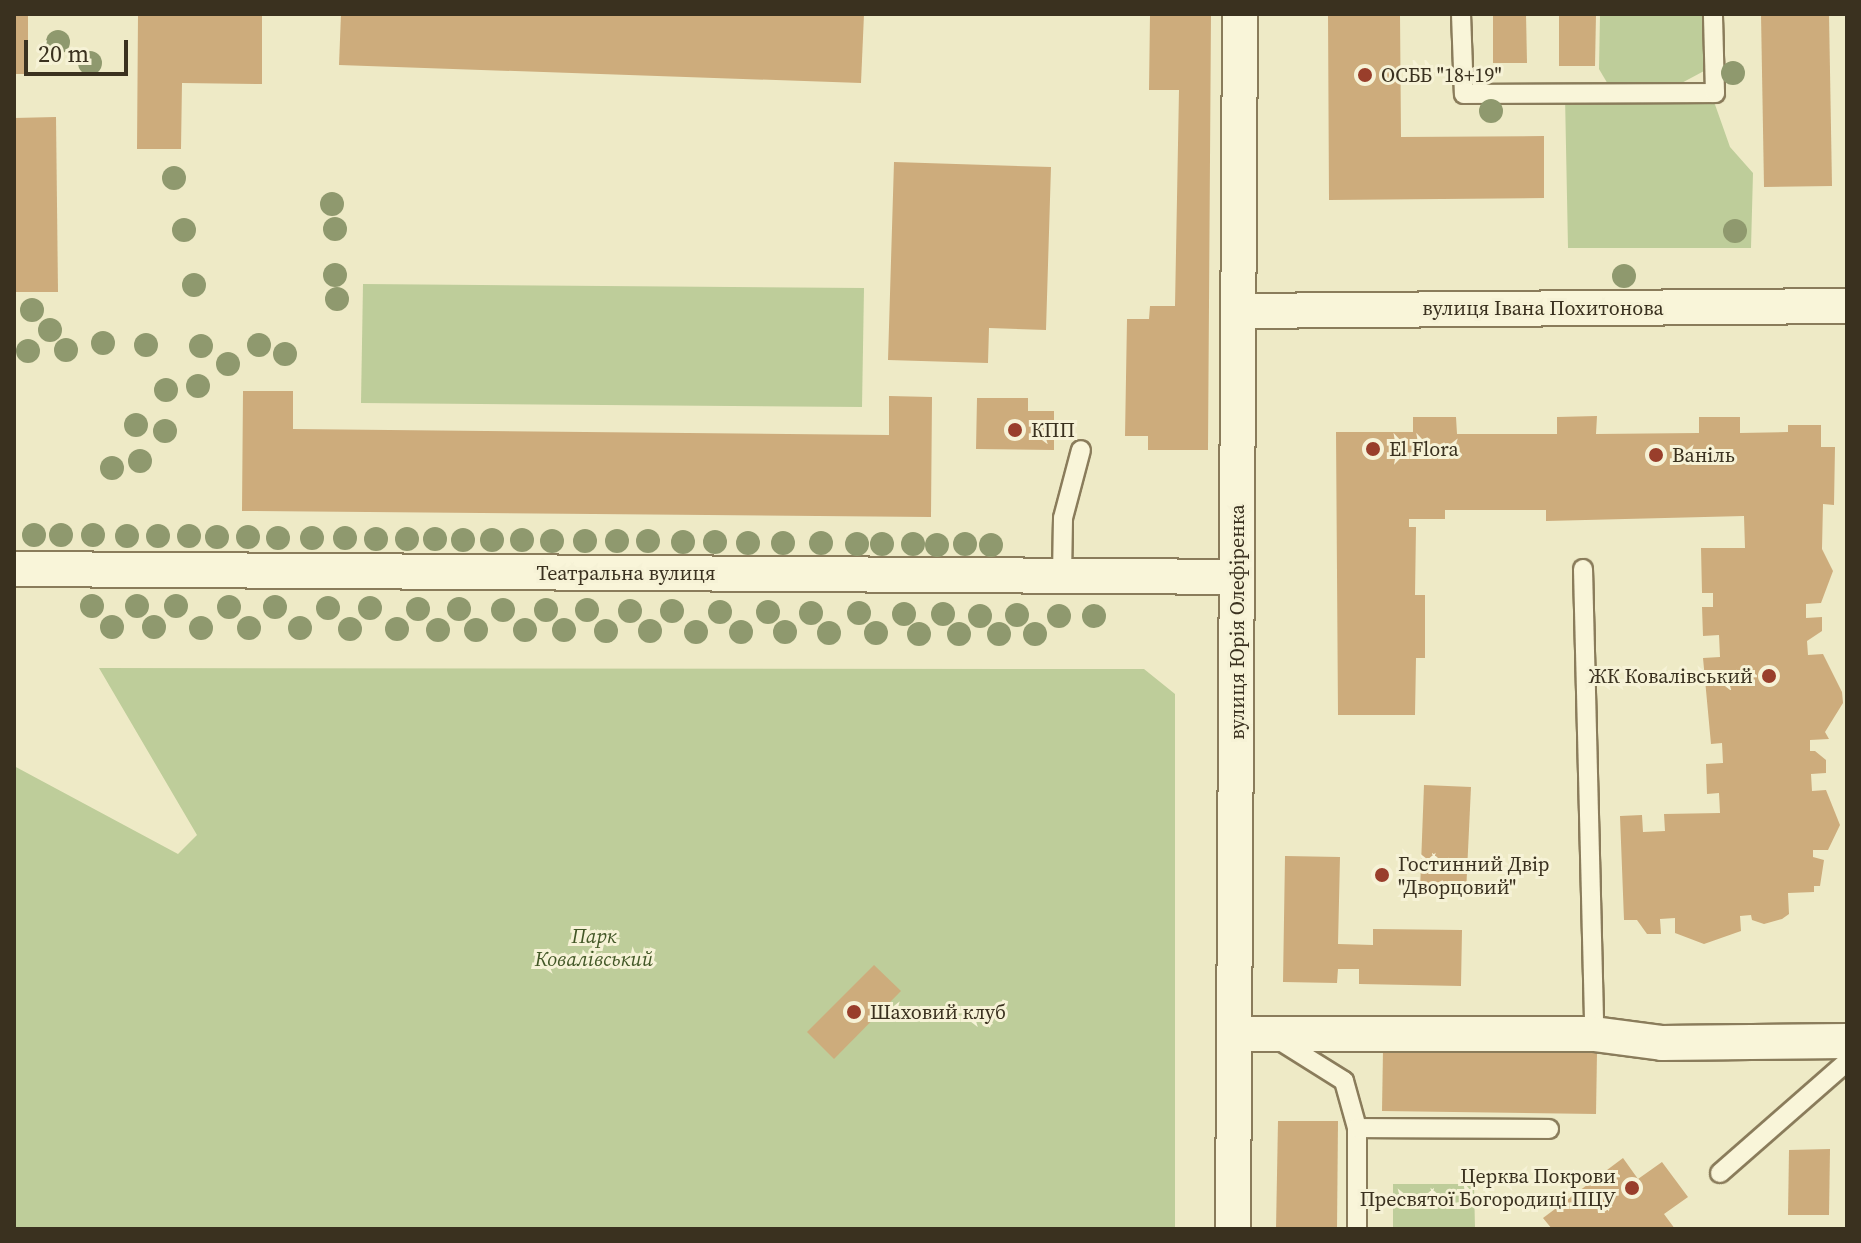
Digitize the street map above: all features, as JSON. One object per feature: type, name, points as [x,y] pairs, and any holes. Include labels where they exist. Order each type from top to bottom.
[{"type":"street","name":"вулиця Юрія Олефіренка","points":[[1233,1229],[1251,1034],[1237,577],[1240,14]]},
{"type":"street","name":"вулиця Івана Похитонова","points":[[1238,311],[1847,306]]},
{"type":"street","name":"Театральна вулиця","points":[[14,569],[1237,577]]},
{"type":"street","points":[[1251,1034],[1594,1034],[1662,1043],[1847,1041]]},
{"type":"lane","points":[[1461,14],[1464,94],[1492,94],[1715,93],[1713,14]]},
{"type":"lane","points":[[1062,576],[1063,518],[1081,450]]},
{"type":"lane","points":[[1583,569],[1594,1034]]},
{"type":"lane","points":[[1251,1034],[1344,1081],[1357,1128],[1357,1229]]},
{"type":"lane","points":[[1720,1173],[1847,1062]]},
{"type":"lane","points":[[1357,1128],[1549,1129]]},
{"type":"green space","points":[[1600,14],[1702,14],[1704,71],[1676,86],[1609,86],[1599,69]]},
{"type":"green space","points":[[1565,96],[1712,96],[1730,147],[1753,173],[1751,248],[1568,248]]},
{"type":"green space","points":[[363,284],[864,288],[862,407],[361,403]]},
{"type":"green space","name":"Парк Ковалівський","points":[[99,668],[1144,669],[1175,694],[1175,1229],[14,1229],[14,766],[178,854],[197,835]]},
{"type":"green space","points":[[1393,1184],[1474,1184],[1475,1229],[1393,1229]]},
{"type":"building","points":[[14,14],[28,14],[28,74],[14,74]]},
{"type":"building","points":[[138,14],[262,14],[262,84],[182,83],[181,149],[137,149]]},
{"type":"building","points":[[341,14],[864,14],[861,83],[339,65]]},
{"type":"building","points":[[1150,14],[1211,14],[1208,450],[1148,450],[1148,436],[1125,436],[1127,319],[1149,319],[1150,306],[1175,306],[1179,90],[1149,90]]},
{"type":"building","name":"ОСББ \"18+19\"","points":[[1328,14],[1400,14],[1401,137],[1544,136],[1544,198],[1329,200]]},
{"type":"building","points":[[1493,14],[1526,14],[1527,63],[1493,63]]},
{"type":"building","points":[[1559,14],[1596,14],[1595,66],[1559,66]]},
{"type":"building","points":[[1761,14],[1829,14],[1832,186],[1764,187]]},
{"type":"building","points":[[56,117],[58,292],[14,292],[14,118]]},
{"type":"building","points":[[894,162],[1051,167],[1046,330],[989,328],[988,363],[888,360]]},
{"type":"building","points":[[243,391],[293,391],[293,429],[889,435],[889,396],[932,397],[931,517],[242,511]]},
{"type":"building","name":"КПП","points":[[977,398],[1028,398],[1028,411],[1054,411],[1054,450],[976,449]]},
{"type":"building","name":"ЖК Ковалівський","points":[[1597,416],[1596,434],[1699,433],[1699,417],[1740,417],[1740,433],[1788,432],[1788,425],[1821,425],[1821,447],[1835,447],[1834,505],[1823,504],[1822,549],[1833,571],[1821,603],[1806,604],[1806,618],[1822,617],[1822,631],[1807,641],[1808,655],[1823,654],[1842,692],[1843,703],[1825,732],[1829,739],[1810,740],[1810,751],[1815,751],[1826,760],[1826,773],[1811,774],[1812,791],[1826,790],[1840,825],[1828,850],[1813,850],[1813,857],[1824,860],[1820,886],[1814,886],[1814,892],[1788,893],[1789,914],[1764,924],[1752,920],[1751,915],[1740,916],[1741,931],[1704,944],[1675,933],[1675,918],[1660,919],[1661,934],[1647,934],[1637,920],[1624,920],[1620,816],[1642,815],[1643,832],[1665,831],[1664,814],[1720,813],[1719,793],[1707,794],[1706,764],[1723,763],[1722,743],[1711,744],[1703,658],[1720,657],[1719,635],[1703,636],[1702,607],[1713,607],[1713,593],[1702,593],[1701,548],[1745,548],[1744,516],[1546,521],[1546,510],[1445,510],[1445,519],[1409,519],[1409,527],[1416,527],[1415,595],[1425,595],[1425,658],[1416,658],[1415,715],[1338,715],[1336,432],[1413,432],[1413,417],[1456,417],[1457,434],[1557,434],[1557,417]]},
{"type":"building","points":[[1424,785],[1471,787],[1466,893],[1420,891]]},
{"type":"building","points":[[1285,856],[1340,857],[1338,944],[1373,945],[1373,929],[1462,930],[1461,986],[1359,984],[1359,969],[1338,969],[1337,983],[1283,982]]},
{"type":"building","name":"Шаховий клуб","points":[[874,965],[901,991],[834,1059],[807,1032]]},
{"type":"building","points":[[1383,1050],[1597,1052],[1596,1114],[1382,1111]]},
{"type":"building","points":[[1278,1121],[1338,1121],[1337,1229],[1276,1229]]},
{"type":"building","points":[[1830,1149],[1829,1215],[1788,1215],[1789,1150]]},
{"type":"building","name":"Церква Покрови Пресвятої Богородиці ПЦУ","points":[[1623,1158],[1638,1179],[1662,1162],[1688,1197],[1664,1214],[1675,1229],[1552,1229],[1543,1218]]},
{"type":"place","name":"ОСББ \"18+19\"","points":[[1365,75]]},
{"type":"place","name":"КПП","points":[[1015,430]]},
{"type":"place","name":"El Flora","points":[[1373,449]]},
{"type":"place","name":"Ваніль","points":[[1656,455]]},
{"type":"place","name":"ЖК Ковалівський","points":[[1769,676]]},
{"type":"place","name":"Гостинний Двір \"Дворцовий\"","points":[[1382,875]]},
{"type":"place","name":"Шаховий клуб","points":[[854,1012]]},
{"type":"place","name":"Церква Покрови Пресвятої Богородиці ПЦУ","points":[[1632,1188]]}]
